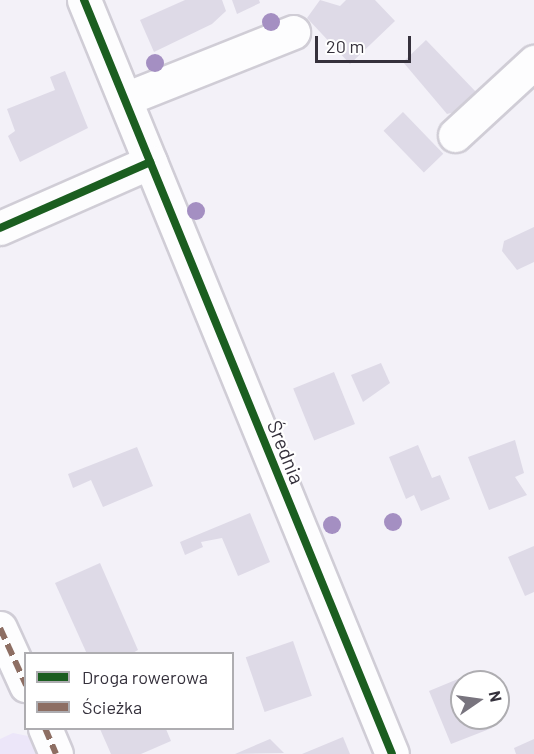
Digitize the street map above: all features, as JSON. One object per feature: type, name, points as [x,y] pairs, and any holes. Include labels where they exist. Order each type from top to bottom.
[{"type":"street","name":"Średnia","points":[[84,0],[392,754]]},
{"type":"street","points":[[125,99],[293,32]]},
{"type":"street","points":[[455,135],[534,62]]},
{"type":"street","points":[[0,228],[150,162]]},
{"type":"street","points":[[0,628],[24,681]]},
{"type":"street","points":[[45,730],[56,754]]},
{"type":"shaded area","points":[[13,733],[28,736],[36,754],[0,754],[0,739]]},
{"type":"building","points":[[185,0],[222,0],[226,11],[212,24],[154,52],[140,20]]},
{"type":"building","points":[[232,0],[259,0],[260,3],[237,14]]},
{"type":"building","points":[[320,0],[340,6],[346,0],[375,0],[395,21],[350,64],[307,18]]},
{"type":"building","points":[[426,40],[477,93],[455,112],[447,114],[403,62]]},
{"type":"building","points":[[65,71],[88,128],[20,162],[8,136],[15,131],[7,109],[55,90],[50,77]]},
{"type":"building","points":[[403,112],[443,154],[424,172],[384,131]]},
{"type":"building","points":[[534,227],[534,262],[517,270],[502,251],[504,241]]},
{"type":"building","points":[[381,363],[390,383],[363,402],[351,375]]},
{"type":"building","points":[[334,372],[355,424],[314,440],[293,388]]},
{"type":"building","points":[[515,440],[524,473],[515,477],[527,495],[489,510],[468,457]]},
{"type":"building","points":[[418,445],[432,478],[440,475],[450,499],[421,511],[414,495],[406,499],[389,457]]},
{"type":"building","points":[[137,447],[153,486],[103,507],[91,480],[73,488],[68,474]]},
{"type":"building","points":[[250,513],[270,562],[238,576],[222,538],[201,542],[203,547],[185,555],[180,542]]},
{"type":"building","points":[[534,546],[534,592],[525,596],[508,557]]},
{"type":"building","points":[[100,563],[138,650],[134,652],[86,652],[55,583]]},
{"type":"building","points":[[293,641],[312,696],[265,712],[246,657]]},
{"type":"building","points":[[450,682],[450,730],[487,730],[451,744],[429,691]]},
{"type":"building","points":[[100,730],[166,730],[171,741],[141,754],[111,754]]},
{"type":"building","points":[[343,737],[350,754],[302,754]]},
{"type":"building","points":[[270,739],[284,753],[235,754]]},
{"type":"building","points":[[534,739],[534,754],[516,754],[514,748]]},
{"type":"marked path","points":[[0,628],[24,681]]},
{"type":"marked path","points":[[46,730],[56,754]]},
{"type":"cycle path","points":[[84,0],[392,754]]},
{"type":"cycle path","points":[[0,228],[150,162]]}]
